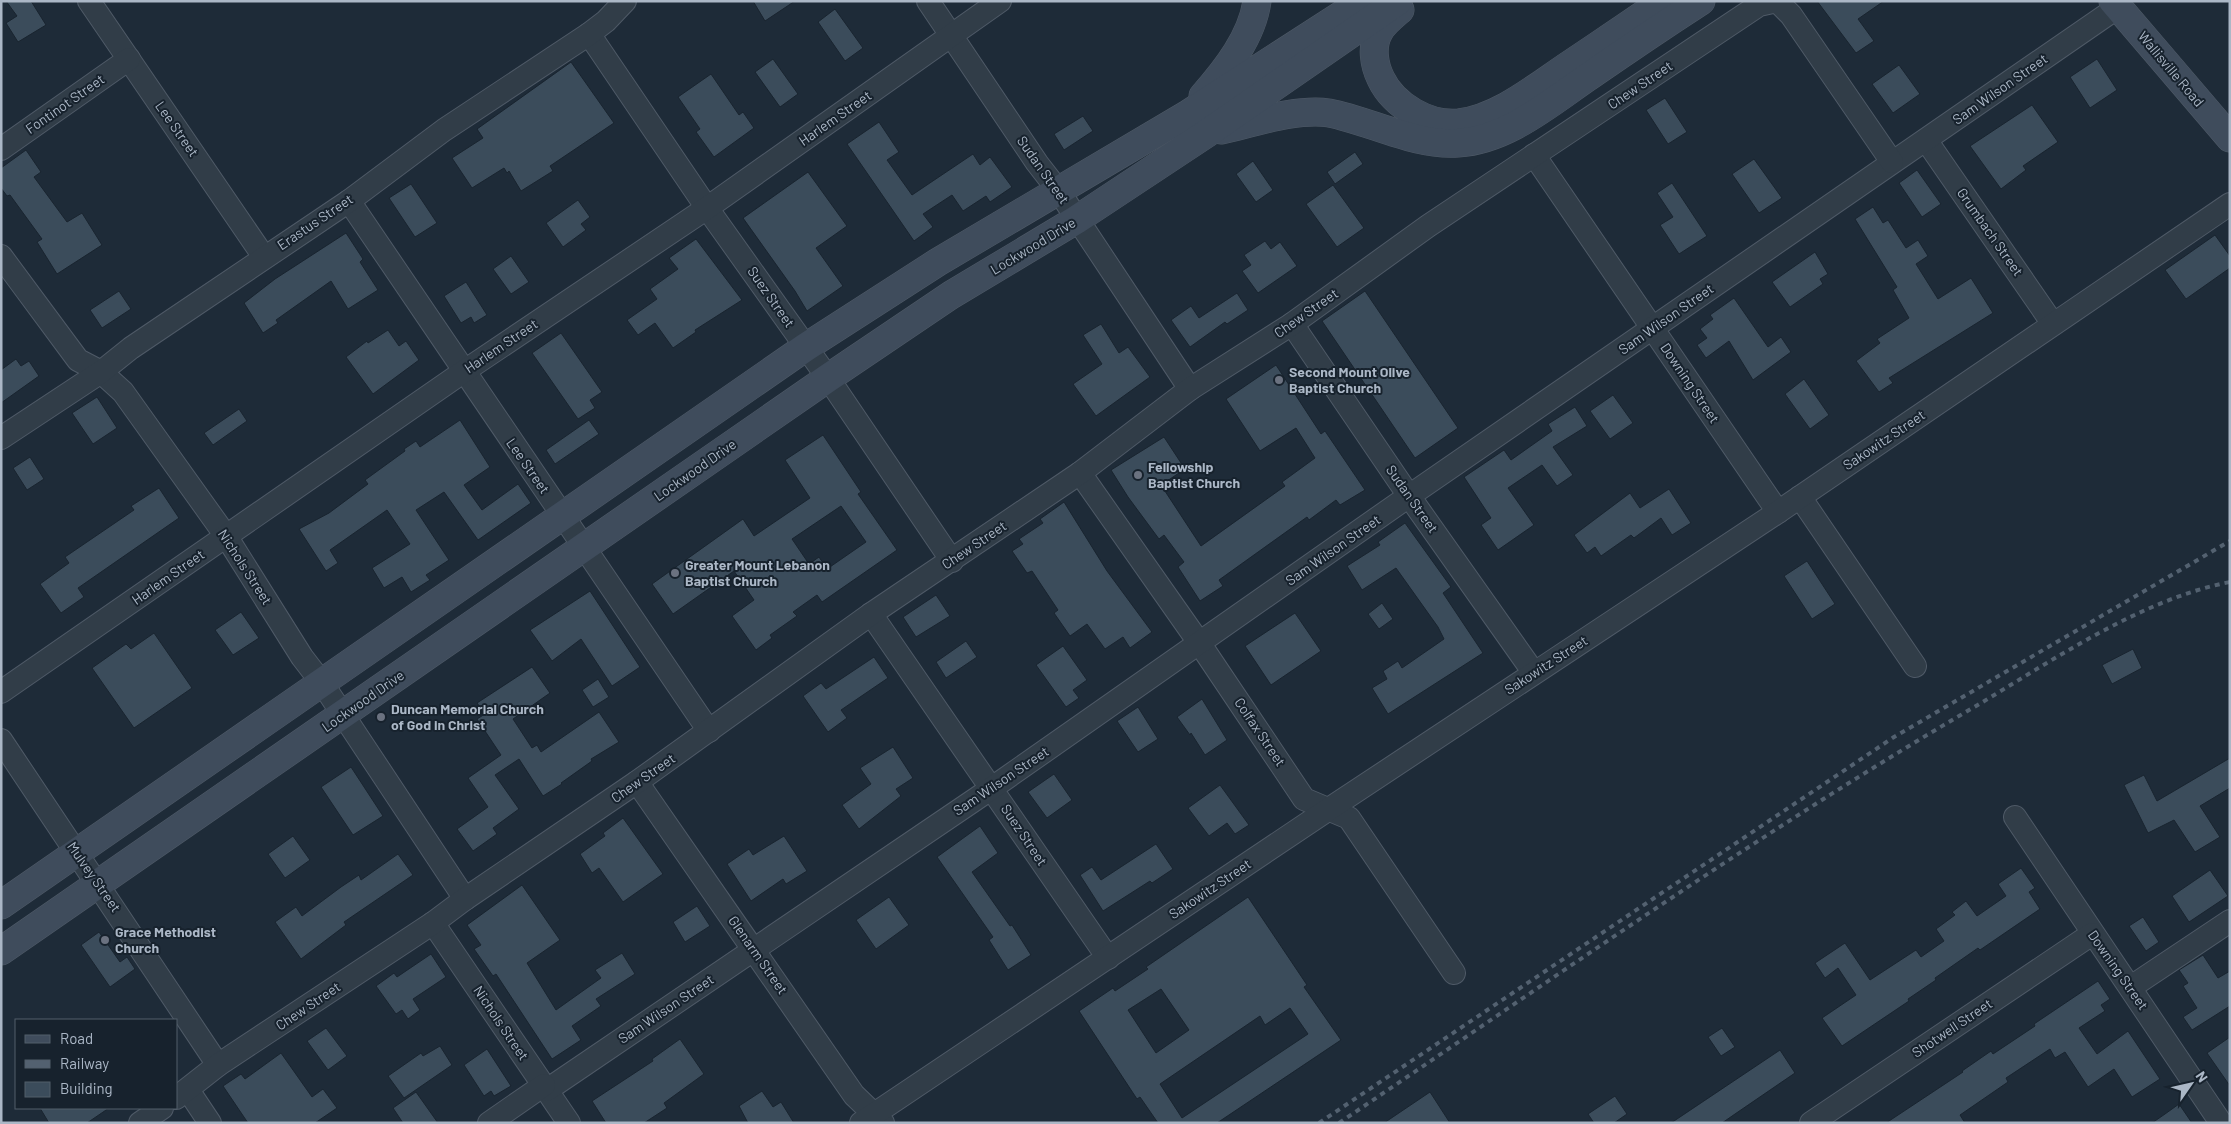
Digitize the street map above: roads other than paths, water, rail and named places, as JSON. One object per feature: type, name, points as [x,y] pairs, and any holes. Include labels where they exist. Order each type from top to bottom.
[{"type":"main road","points":[[1188,114],[1221,76],[1244,40],[1258,1]]},
{"type":"main road","points":[[1,905],[806,347],[938,262],[1188,114],[1363,1]]},
{"type":"main road","name":"Lockwood Drive","points":[[1,951],[828,378],[951,295],[1076,220],[1206,134],[1398,1]]},
{"type":"main road","points":[[1407,1],[1379,32],[1373,58],[1381,80],[1396,100],[1413,112],[1435,122],[1459,123],[1484,116],[1527,93],[1663,1]]},
{"type":"main road","points":[[1206,134],[1303,113],[1328,113],[1432,141],[1456,143],[1481,140],[1522,122],[1701,1]]},
{"type":"main road","name":"Wallisville Road","points":[[2116,4],[2230,138]]},
{"type":"street","name":"Lee Street","points":[[89,1],[264,257]]},
{"type":"street","name":"Erastus Street","points":[[1,438],[101,372],[131,348],[349,201],[444,130],[589,34],[606,21],[625,1]]},
{"type":"street","name":"Sudan Street","points":[[928,1],[1037,163],[1058,190],[1076,220],[1190,389]]},
{"type":"street","name":"Harlem Street","points":[[1,692],[463,372],[707,208],[1000,1]]},
{"type":"street","name":"Chew Street","points":[[182,1094],[218,1065],[433,923],[465,899],[637,782],[872,614],[1080,473],[1190,389],[1292,324],[1428,226],[1759,5],[1776,1],[1791,15],[1892,162]]},
{"type":"street","name":"Sam Wilson Street","points":[[490,1123],[546,1088],[992,788],[1409,496],[1926,140],[2116,4]]},
{"type":"street","name":"Suez Street","points":[[589,34],[707,208],[828,378],[952,561]]},
{"type":"street","name":"Fontinot Street","points":[[1,149],[129,60]]},
{"type":"street","name":"Grumbach Street","points":[[1926,140],[2054,324]]},
{"type":"street","name":"Downing Street","points":[[1534,155],[1778,512]]},
{"type":"street","name":"Lee Street","points":[[349,201],[463,372],[709,731]]},
{"type":"street","name":"Sakowitz Street","points":[[873,1120],[1108,958],[1329,809],[1778,512],[2230,204]]},
{"type":"street","name":"Nichols Street","points":[[1,256],[78,360],[101,372],[123,392],[226,536],[302,657],[322,683],[465,899]]},
{"type":"street","name":"Sudan Street","points":[[1292,324],[1409,496],[1534,673]]},
{"type":"street","name":"Colfax Street","points":[[1080,473],[1200,644],[1304,798],[1349,818],[1454,972]]},
{"type":"street","points":[[1800,497],[1915,666]]},
{"type":"street","name":"Suez Street","points":[[872,614],[1108,958]]},
{"type":"street","name":"Mulvey Street","points":[[1,740],[99,884],[218,1065]]},
{"type":"street","name":"Glenarm Street","points":[[637,782],[873,1120]]},
{"type":"street","name":"Downing Street","points":[[2015,817],[2221,1123]]},
{"type":"street","points":[[2131,987],[2230,921]]},
{"type":"street","name":"Nichols Street","points":[[433,923],[569,1123]]},
{"type":"street","name":"Shotwell Street","points":[[1811,1123],[2092,934]]},
{"type":"street","points":[[182,1094],[210,1123]]},
{"type":"street","points":[[140,1123],[161,1109]]},
{"type":"railway","points":[[1319,1123],[1894,737],[2230,541]]},
{"type":"railway","points":[[1339,1123],[1654,909],[1894,755],[2099,633],[2164,602],[2197,590],[2230,582]]},
{"type":"place","name":"Second Mount Olive Baptist Church","points":[[1279,380]]},
{"type":"place","name":"Fellowship Baptist Church","points":[[1138,475]]},
{"type":"place","name":"Greater Mount Lebanon Baptist Church","points":[[675,573]]},
{"type":"place","name":"Duncan Memorial Church of God in Christ","points":[[381,717]]},
{"type":"place","name":"Grace Methodist Church","points":[[105,940]]}]
